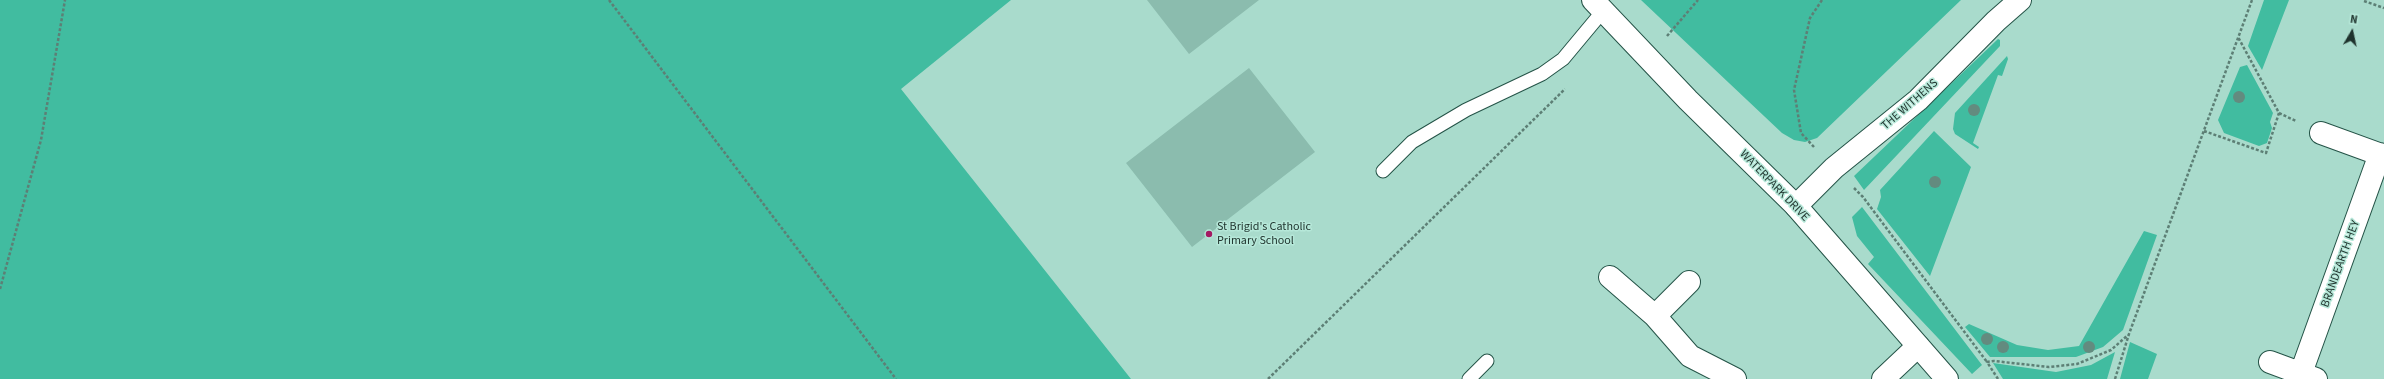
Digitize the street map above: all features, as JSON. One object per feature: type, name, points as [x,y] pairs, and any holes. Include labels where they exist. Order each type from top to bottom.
[{"type":"street","name":"THE WITHENS","points":[[1796,206],[1834,168],[1918,100],[1996,21],[2020,0]]},
{"type":"street","name":"WATERPARK DRIVE","points":[[1598,5],[1796,206],[1947,379]]},
{"type":"street","name":"BRANDEARTH HEY","points":[[2270,362],[2309,376],[2382,155],[2321,133]]},
{"type":"street","points":[[1610,276],[1655,316],[1690,356],[1735,379]]},
{"type":"street","points":[[1655,316],[1689,282]]},
{"type":"street","points":[[1883,379],[1918,346]]},
{"type":"lane","points":[[1383,171],[1412,142],[1466,110],[1542,74],[1563,59],[1598,5]]},
{"type":"lane","points":[[1469,379],[1487,361]]},
{"type":"path","points":[[0,289],[41,140],[66,0]]},
{"type":"path","points":[[609,0],[896,379]]},
{"type":"path","points":[[1636,44],[1655,25],[1668,37],[1698,0]]},
{"type":"path","points":[[1822,0],[1810,18],[1794,90],[1801,133],[1863,197],[1987,362],[1998,379]]},
{"type":"path","points":[[2115,379],[2129,334],[2252,0]]},
{"type":"path","points":[[2364,1],[2384,8]]},
{"type":"path","points":[[2204,131],[2266,153],[2279,113],[2238,37]]},
{"type":"path","points":[[1268,379],[1568,87]]},
{"type":"path","points":[[1987,362],[1994,361],[2049,367],[2077,364],[2111,350],[2129,334]]},
{"type":"green space","points":[[0,0],[1011,0],[901,89],[1131,379],[0,379]]},
{"type":"green space","points":[[1641,0],[1961,0],[1817,138],[1805,142],[1794,140],[1782,133]]},
{"type":"green space","points":[[2264,0],[2289,0],[2262,70],[2248,46]]},
{"type":"green space","points":[[1998,39],[2000,40],[2000,46],[1864,190],[1854,176]]},
{"type":"green space","points":[[2007,56],[2008,59],[2002,76],[1998,75],[1973,143],[1979,147],[1978,149],[1955,134],[1953,129],[1955,113]]},
{"type":"green space","points":[[2247,65],[2273,113],[2270,122],[2272,128],[2267,143],[2259,146],[2224,133],[2218,120],[2240,67]]},
{"type":"green space","points":[[1934,131],[1971,167],[1930,276],[1877,209],[1881,197],[1880,190]]},
{"type":"green space","points":[[1862,207],[1982,365],[1972,374],[1868,264],[1874,257],[1857,236],[1852,217]]},
{"type":"green space","points":[[2144,231],[2157,235],[2123,330],[2103,347],[2076,357],[1990,357],[1965,327],[1969,324],[2017,345],[2048,350],[2079,346]]},
{"type":"green space","points":[[2130,342],[2157,354],[2148,379],[2120,379]]},
{"type":"green space","points":[[2115,352],[2107,379],[2003,379],[1993,363],[2056,372],[2091,365]]},
{"type":"building","points":[[1147,0],[1259,0],[1189,54]]},
{"type":"building","points":[[1249,68],[1315,152],[1192,247],[1126,163]]},
{"type":"place","name":"St Brigid's Catholic Primary School","points":[[1209,234]]}]
